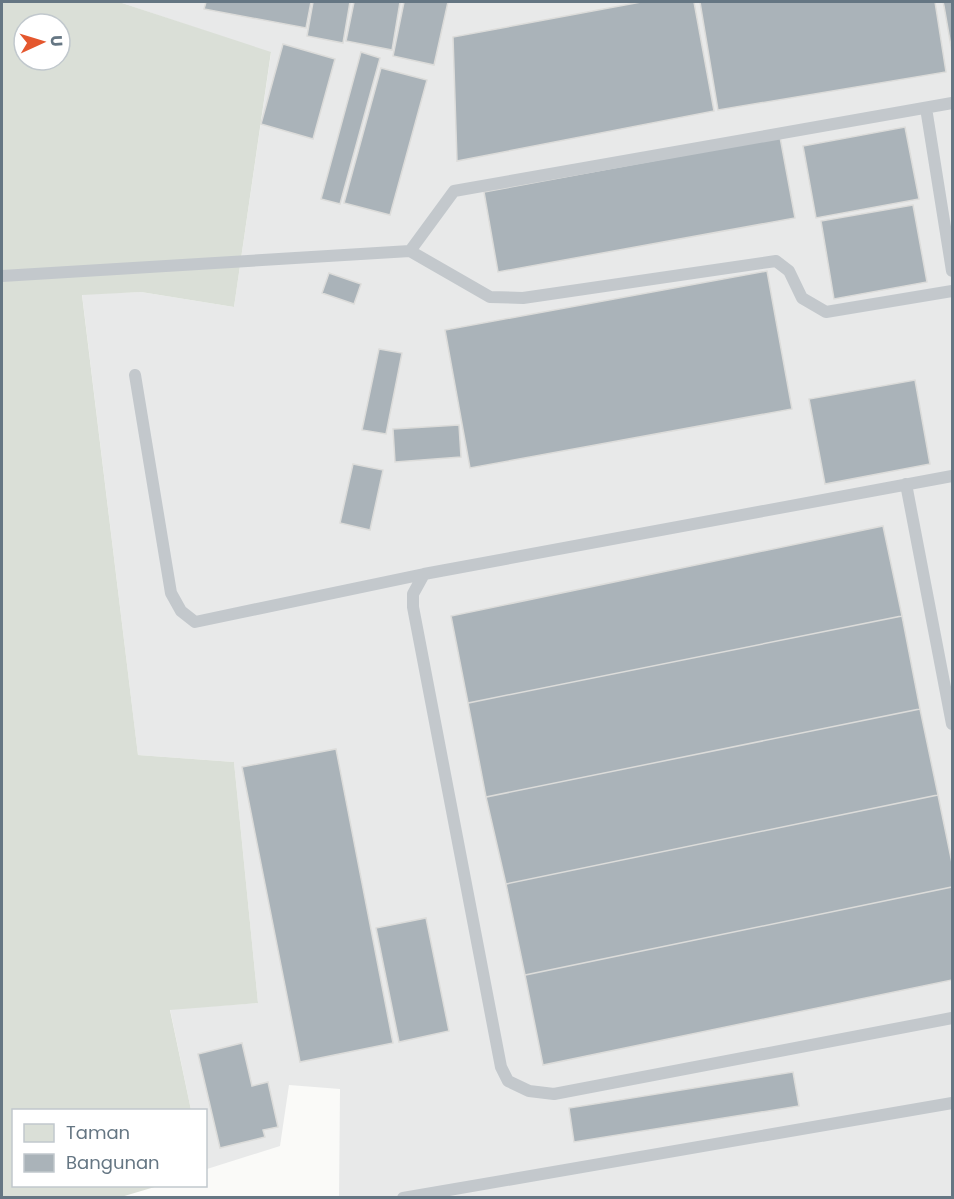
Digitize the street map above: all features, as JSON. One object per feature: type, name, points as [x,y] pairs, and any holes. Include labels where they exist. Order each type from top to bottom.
[{"type":"lane","points":[[410,251],[454,190],[952,104]]},
{"type":"lane","points":[[926,108],[952,271]]},
{"type":"lane","points":[[2,276],[410,251],[490,297],[523,298],[776,261],[789,271],[802,298],[826,312],[952,291]]},
{"type":"lane","points":[[135,375],[171,593],[181,611],[195,622],[424,574],[952,476]]},
{"type":"lane","points":[[906,484],[952,724]]},
{"type":"lane","points":[[424,574],[412,594],[413,607],[501,1067],[508,1081],[529,1092],[554,1094],[952,1018]]},
{"type":"lane","points":[[403,1197],[952,1103]]},
{"type":"shaded area","points":[[119,2],[952,2],[952,1197],[339,1197],[340,1089],[289,1085],[280,1146],[207,1169],[207,1109],[191,1109],[170,1009],[258,1003],[234,762],[138,755],[82,294],[141,292],[234,307],[271,53]]},
{"type":"green space","points":[[2,2],[119,2],[271,52],[234,307],[141,292],[82,295],[138,755],[234,762],[258,1003],[170,1010],[191,1109],[12,1109],[12,1187],[155,1187],[121,1197],[2,1198]]},
{"type":"building","points":[[206,2],[311,2],[306,28],[204,9]]},
{"type":"building","points":[[313,2],[350,2],[343,43],[307,36]]},
{"type":"building","points":[[354,2],[400,2],[392,50],[346,41]]},
{"type":"building","points":[[404,2],[448,2],[434,65],[393,56]]},
{"type":"building","points":[[641,2],[694,2],[714,111],[457,161],[453,37]]},
{"type":"building","points":[[700,2],[935,2],[946,72],[718,110]]},
{"type":"building","points":[[943,2],[952,2],[952,52],[944,6]]},
{"type":"building","points":[[283,44],[335,59],[313,139],[261,124]]},
{"type":"building","points":[[361,52],[380,58],[340,204],[321,199]]},
{"type":"building","points":[[381,68],[427,80],[390,215],[344,203]]},
{"type":"building","points":[[905,127],[919,199],[816,218],[803,146]]},
{"type":"building","points":[[780,137],[795,218],[498,272],[484,192]]},
{"type":"building","points":[[913,205],[927,282],[834,299],[821,221]]},
{"type":"building","points":[[767,271],[792,409],[470,468],[445,330]]},
{"type":"building","points":[[329,273],[361,284],[354,304],[322,293]]},
{"type":"building","points":[[379,349],[402,353],[386,434],[362,430]]},
{"type":"building","points":[[915,380],[930,464],[825,484],[809,399]]},
{"type":"building","points":[[459,425],[461,457],[395,462],[393,429]]},
{"type":"building","points":[[353,464],[383,470],[370,530],[340,523]]},
{"type":"building","points":[[883,526],[902,616],[468,703],[451,616]]},
{"type":"building","points":[[902,616],[920,709],[486,797],[468,703]]},
{"type":"building","points":[[920,709],[938,795],[506,884],[486,797]]},
{"type":"building","points":[[336,749],[393,1043],[300,1062],[242,767]]},
{"type":"building","points":[[938,795],[952,863],[952,887],[525,975],[506,884]]},
{"type":"building","points":[[952,887],[952,980],[543,1065],[525,975]]},
{"type":"building","points":[[426,918],[449,1031],[399,1042],[376,928]]},
{"type":"building","points":[[242,1043],[252,1086],[268,1082],[278,1127],[263,1130],[265,1137],[220,1148],[198,1054]]},
{"type":"building","points":[[793,1072],[799,1106],[574,1142],[569,1108]]}]
